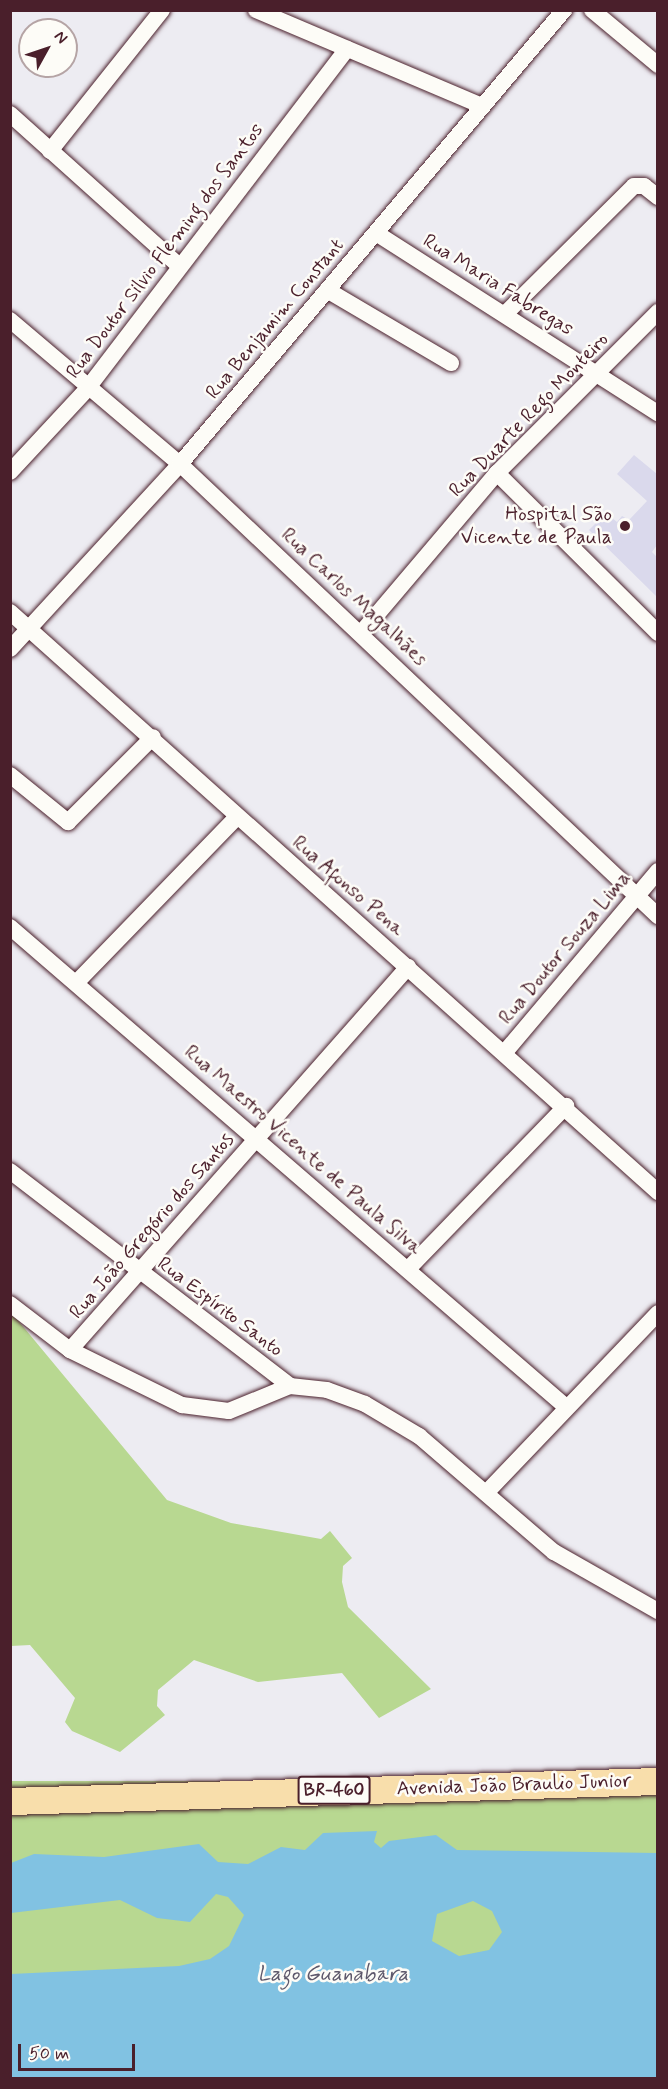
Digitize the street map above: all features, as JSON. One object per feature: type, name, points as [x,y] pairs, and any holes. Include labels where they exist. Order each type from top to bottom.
[{"type":"main road","name":"Avenida João Braulio Junior","points":[[10,1801],[657,1781]]},
{"type":"street","points":[[50,150],[162,10]]},
{"type":"street","points":[[256,10],[482,106]]},
{"type":"street","name":"Rua Benjamim Constant","points":[[10,649],[180,464],[564,10]]},
{"type":"street","points":[[592,10],[657,65]]},
{"type":"street","name":"Rua Doutor Silvio Fleming dos Santos","points":[[10,472],[87,389],[178,265],[346,49]]},
{"type":"street","points":[[10,114],[178,265]]},
{"type":"street","points":[[506,313],[634,186],[644,186],[657,197]]},
{"type":"street","name":"Rua Maria Fabregas","points":[[376,233],[506,313],[657,413]]},
{"type":"street","points":[[327,290],[451,363]]},
{"type":"street","name":"Rua Duarte Rego Monteiro","points":[[362,632],[497,473],[599,374],[657,312]]},
{"type":"street","name":"Rua Carlos Magalhães","points":[[10,320],[87,389],[180,464],[362,632],[657,916]]},
{"type":"street","points":[[497,473],[657,633]]},
{"type":"street","name":"Rua Afonso Pena","points":[[10,612],[153,737],[237,817],[506,1052],[657,1192]]},
{"type":"street","points":[[10,775],[68,822],[153,737]]},
{"type":"street","points":[[76,983],[237,817]]},
{"type":"street","name":"Rua Doutor Souza Lima","points":[[506,1052],[657,871]]},
{"type":"street","name":"Rua Maestro Vicente de Paula Silva","points":[[10,927],[409,1268],[566,1407]]},
{"type":"street","name":"Rua João Gregório dos Santos","points":[[70,1350],[408,967]]},
{"type":"street","points":[[409,1268],[566,1106]]},
{"type":"street","name":"Rua Espírito Santo","points":[[10,1172],[290,1386]]},
{"type":"street","points":[[10,1304],[70,1350],[182,1405],[211,1413],[290,1386],[327,1390],[365,1404],[419,1436],[579,1569],[657,1611]]},
{"type":"street","points":[[486,1493],[657,1313]]},
{"type":"shaded area","name":"Hospital São Vicente de Paula","points":[[634,455],[657,474],[657,545],[652,552],[657,557],[657,597],[589,530],[606,513],[617,522],[622,516],[629,520],[647,501],[617,474]]},
{"type":"green space","points":[[11,1312],[167,1500],[231,1523],[321,1539],[330,1531],[352,1558],[343,1566],[342,1582],[348,1607],[431,1689],[379,1718],[342,1673],[258,1682],[194,1660],[158,1690],[157,1706],[165,1715],[120,1752],[72,1731],[65,1722],[75,1698],[30,1645],[11,1646]]},
{"type":"green space","name":"Lago Guanabara","points":[[10,1781],[657,1781],[657,2078],[10,2078]]},
{"type":"water","name":"Lago Guanabara","points":[[377,1831],[374,1842],[381,1848],[389,1841],[436,1835],[457,1850],[657,1853],[657,2078],[11,2078],[11,1974],[179,1966],[210,1959],[229,1946],[244,1915],[228,1897],[216,1894],[190,1922],[157,1918],[120,1900],[11,1913],[11,1863],[34,1854],[104,1857],[199,1844],[218,1862],[248,1864],[281,1847],[305,1850],[323,1833]],"holes":[[[473,1901],[492,1911],[502,1932],[489,1950],[459,1956],[432,1941],[437,1914]]]},
{"type":"place","name":"Hospital São Vicente de Paula","points":[[625,526]]}]
